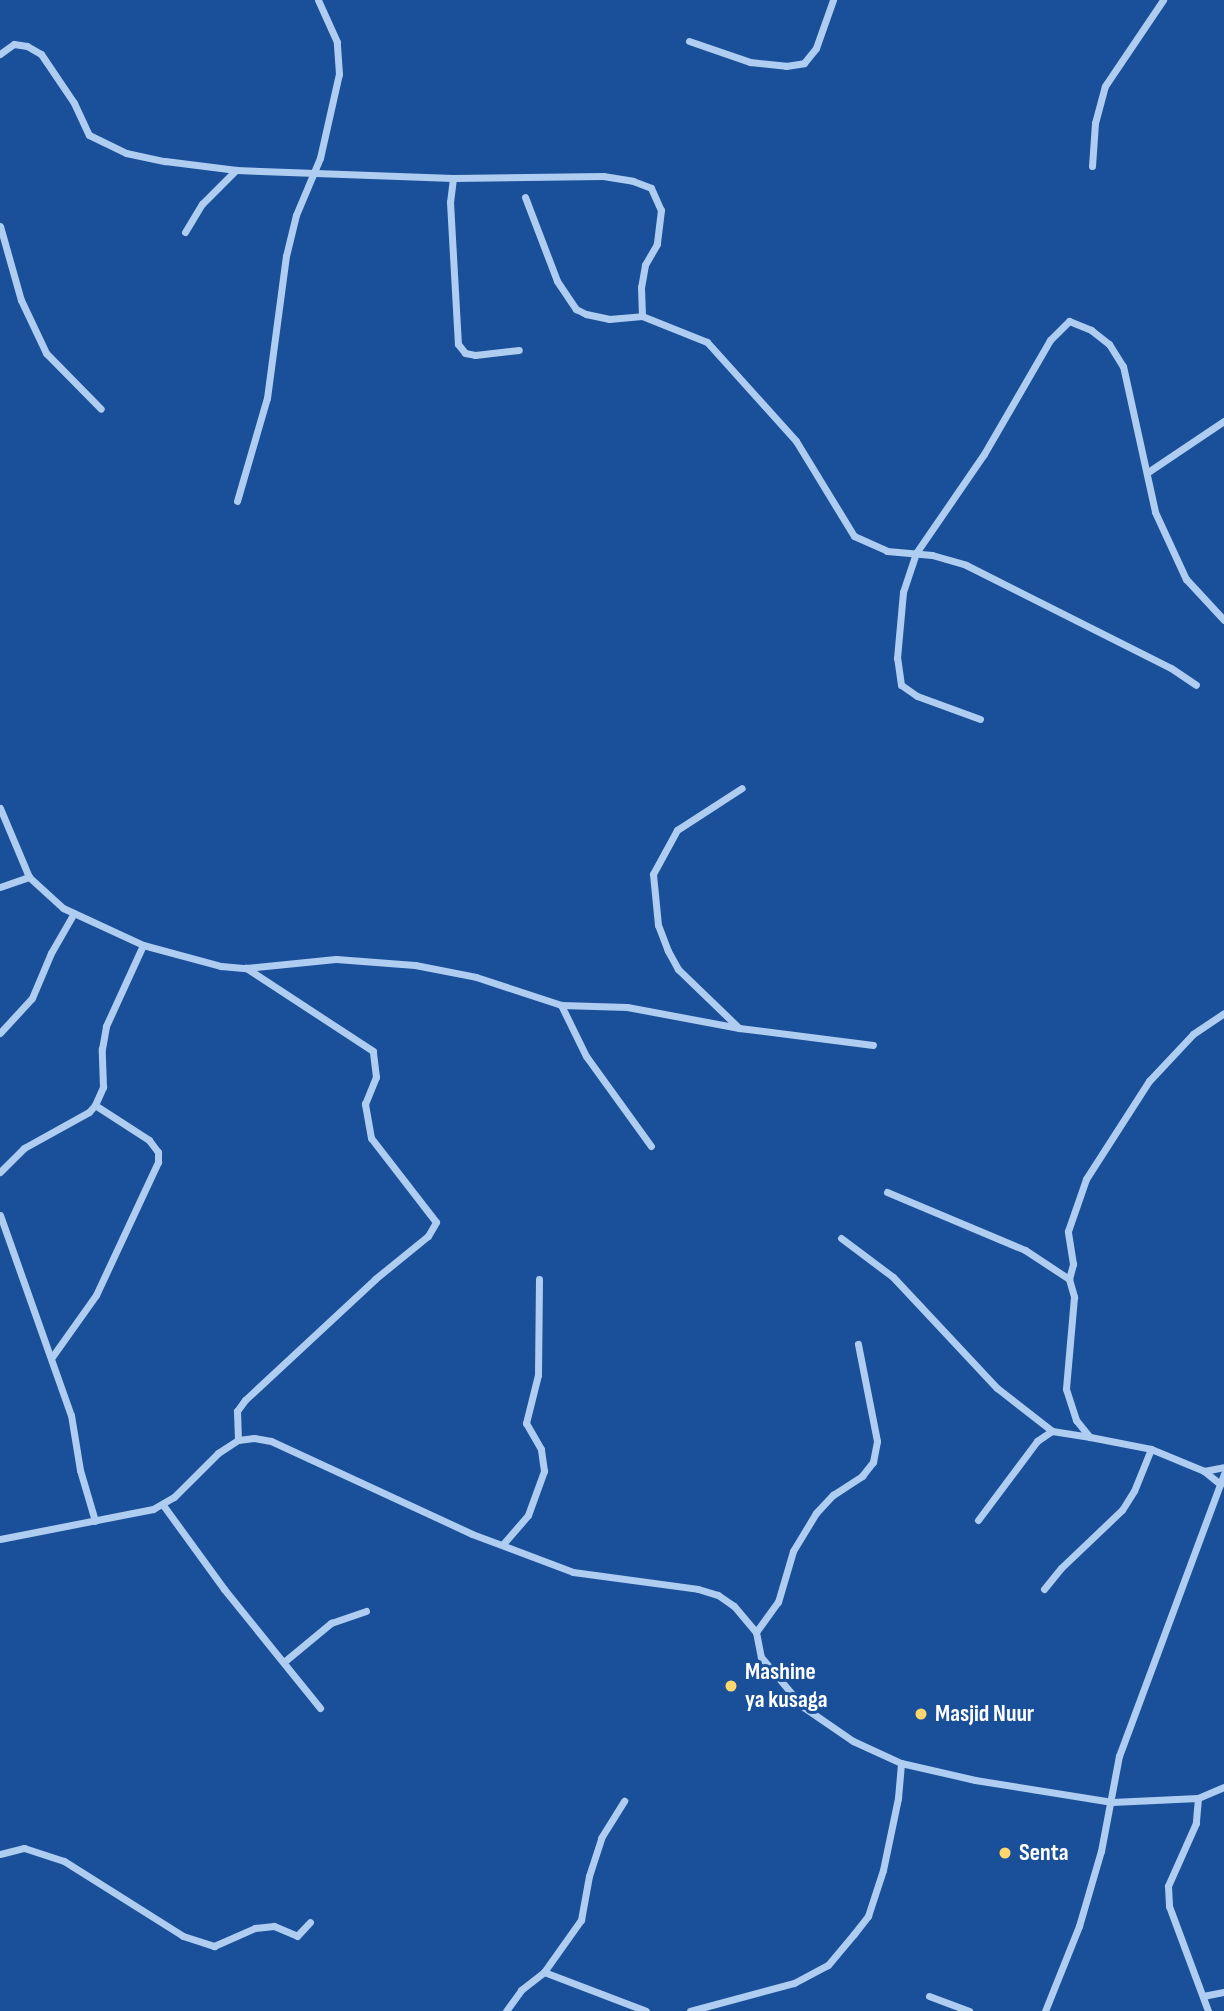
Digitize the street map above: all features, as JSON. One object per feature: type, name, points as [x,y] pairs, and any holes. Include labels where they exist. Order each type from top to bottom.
[{"type":"street","points":[[237,501],[267,398],[286,256],[296,215],[315,173],[339,74],[337,42],[318,0]]},
{"type":"street","points":[[689,41],[750,62],[786,66],[804,63],[816,48],[833,0]]},
{"type":"street","points":[[1092,166],[1095,123],[1105,86],[1163,0]]},
{"type":"street","points":[[0,54],[14,44],[27,46],[41,54],[74,103],[89,135],[126,153],[236,170],[453,178],[603,176],[633,181],[651,188],[661,211],[657,244],[645,265],[642,316]]},
{"type":"street","points":[[185,232],[202,204],[236,170]]},
{"type":"street","points":[[453,178],[450,202],[458,344],[465,353],[475,355],[519,350]]},
{"type":"street","points":[[525,197],[557,281],[576,309],[597,317],[642,316],[707,342],[801,447],[854,536],[887,551],[916,554],[966,565],[1171,668],[1196,685]]},
{"type":"street","points":[[0,226],[21,300],[46,353],[100,409]]},
{"type":"street","points":[[980,719],[918,695],[899,681],[899,615],[916,554],[984,454],[1050,340],[1069,321],[1091,330],[1109,344],[1123,366],[1155,512],[1176,561],[1194,589],[1224,620]]},
{"type":"street","points":[[1148,472],[1224,421]]},
{"type":"street","points":[[739,1028],[678,969],[658,925],[653,874],[677,830],[742,788]]},
{"type":"street","points":[[0,808],[29,877],[63,908],[143,946],[221,966],[246,968],[336,959],[415,965],[476,978],[561,1005],[627,1007],[739,1028],[873,1045]]},
{"type":"street","points":[[0,887],[29,877]]},
{"type":"street","points":[[0,1033],[32,998],[51,953],[74,913]]},
{"type":"street","points":[[0,1172],[24,1148],[89,1112],[95,1105],[103,1087],[102,1049],[106,1026],[143,946]]},
{"type":"street","points":[[238,1440],[237,1411],[245,1400],[375,1279],[428,1236],[436,1222],[371,1138],[365,1104],[376,1077],[373,1051],[246,968]]},
{"type":"street","points":[[561,1005],[586,1056],[651,1146]]},
{"type":"street","points":[[1090,1437],[1076,1420],[1066,1389],[1074,1297],[1069,1279],[1073,1264],[1068,1231],[1086,1179],[1149,1081],[1193,1034],[1224,1013]]},
{"type":"street","points":[[52,1357],[96,1295],[158,1162],[158,1153],[149,1140],[95,1105]]},
{"type":"street","points":[[887,1192],[1025,1250],[1069,1279]]},
{"type":"street","points":[[0,1214],[3,1235],[52,1357],[71,1415],[80,1470],[95,1521]]},
{"type":"street","points":[[841,1238],[893,1277],[997,1388],[1052,1431],[1151,1449],[1204,1471],[1220,1484]]},
{"type":"street","points":[[503,1544],[528,1515],[544,1471],[541,1449],[526,1423],[538,1364],[539,1279]]},
{"type":"street","points":[[756,1632],[778,1602],[793,1551],[816,1513],[833,1494],[862,1476],[873,1462],[877,1441],[858,1344]]},
{"type":"street","points":[[978,1520],[1033,1444],[1052,1431]]},
{"type":"street","points":[[0,1539],[163,1505],[186,1487],[218,1453],[238,1440],[254,1438],[271,1441],[385,1495],[589,1576],[698,1589],[718,1595],[734,1606],[756,1632],[761,1657],[802,1706],[853,1741],[901,1763],[975,1780],[1112,1802],[1198,1798],[1224,1787]]},
{"type":"street","points":[[1044,1589],[1061,1568],[1122,1510],[1134,1490],[1151,1449]]},
{"type":"street","points":[[1204,1471],[1224,1467]]},
{"type":"street","points":[[1045,2011],[1079,1926],[1112,1802],[1119,1756],[1224,1474]]},
{"type":"street","points":[[163,1505],[224,1589],[285,1661],[320,1709]]},
{"type":"street","points":[[285,1661],[331,1623],[366,1611]]},
{"type":"street","points":[[690,2011],[773,1991],[828,1965],[867,1916],[886,1858],[898,1798],[901,1763]]},
{"type":"street","points":[[1198,1798],[1196,1823],[1168,1886],[1168,1906],[1208,2011]]},
{"type":"street","points":[[506,2011],[521,1990],[544,1972],[581,1920],[589,1875],[601,1838],[624,1801]]},
{"type":"street","points":[[0,1854],[24,1848],[64,1861],[183,1936],[214,1946],[255,1928],[274,1926],[297,1936],[310,1922]]},
{"type":"street","points":[[544,1972],[646,2011]]},
{"type":"street","points":[[1203,1996],[1224,1992]]},
{"type":"street","points":[[929,1996],[969,2011]]},
{"type":"place","name":"Mashine ya kusaga","points":[[731,1686]]},
{"type":"place","name":"Masjid Nuur","points":[[921,1714]]},
{"type":"place","name":"Senta","points":[[1005,1853]]}]
